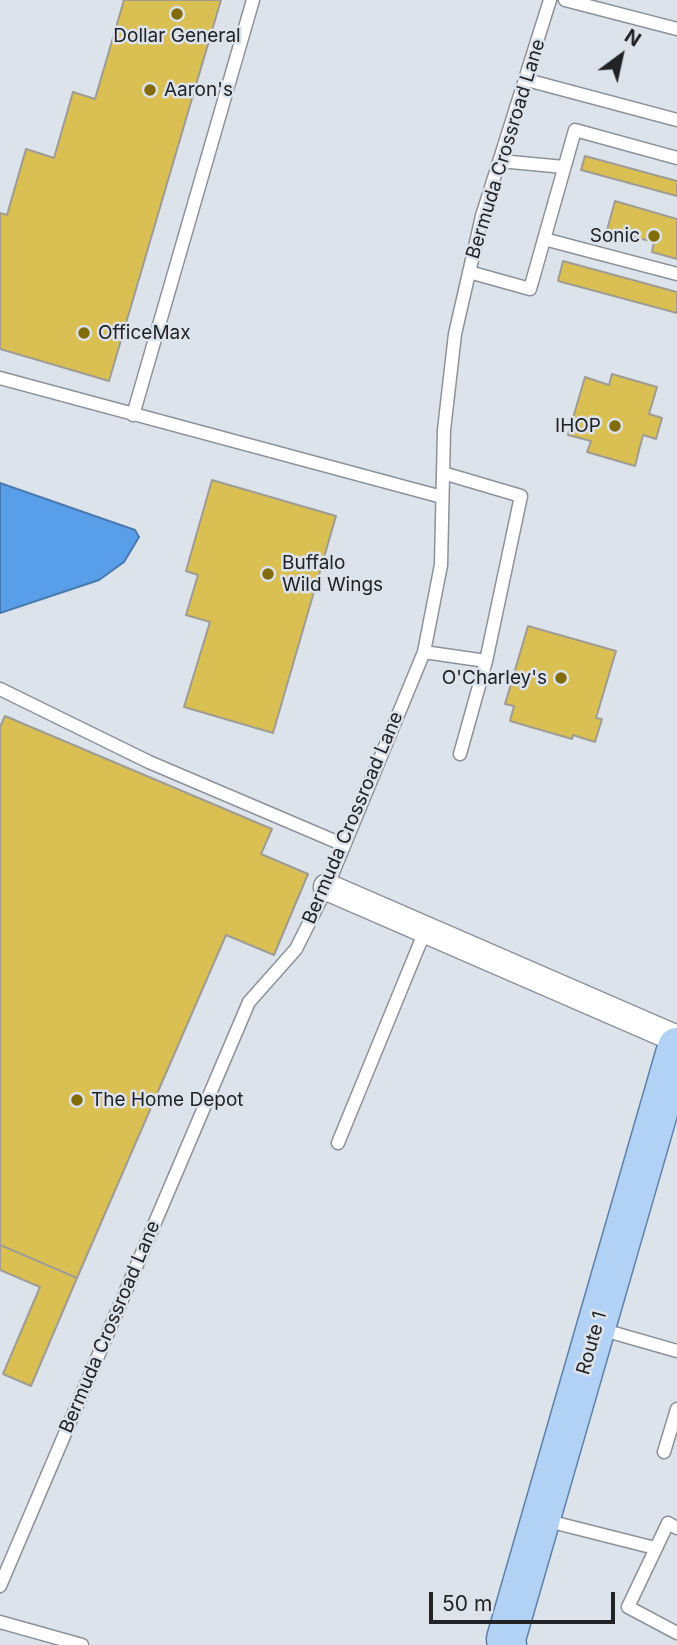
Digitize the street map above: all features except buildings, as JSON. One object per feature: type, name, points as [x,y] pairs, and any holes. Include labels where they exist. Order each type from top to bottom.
[{"type":"main road","name":"Route 1","points":[[507,1643],[540,1519],[677,1047]]},
{"type":"street","points":[[327,887],[677,1040]]},
{"type":"lane","points":[[133,415],[253,0]]},
{"type":"lane","name":"Bermuda Crossroad Lane","points":[[0,1586],[249,1002],[296,948],[327,887],[424,652],[441,565],[444,430],[455,334],[482,216],[550,0]]},
{"type":"lane","points":[[565,0],[677,29]]},
{"type":"lane","points":[[527,80],[677,120]]},
{"type":"lane","points":[[469,272],[530,289],[575,130],[677,158]]},
{"type":"lane","points":[[500,161],[564,167]]},
{"type":"lane","points":[[544,239],[677,274]]},
{"type":"lane","points":[[0,378],[442,497]]},
{"type":"lane","points":[[443,473],[521,496],[486,661],[460,754]]},
{"type":"lane","points":[[424,652],[486,661]]},
{"type":"lane","points":[[0,689],[149,762],[344,845]]},
{"type":"lane","points":[[338,1143],[425,931]]},
{"type":"lane","points":[[596,1328],[677,1351]]},
{"type":"lane","points":[[664,1452],[677,1409]]},
{"type":"lane","points":[[540,1519],[655,1548]]},
{"type":"lane","points":[[677,1528],[668,1522],[628,1607],[677,1633]]},
{"type":"lane","points":[[0,1622],[82,1645]]},
{"type":"water","points":[[0,483],[135,530],[139,537],[124,562],[99,580],[0,613]]},
{"type":"place","name":"Dollar General","points":[[177,14]]},
{"type":"place","name":"Aaron's","points":[[150,90]]},
{"type":"place","name":"Sonic","points":[[654,236]]},
{"type":"place","name":"OfficeMax","points":[[84,333]]},
{"type":"place","name":"IHOP","points":[[615,426]]},
{"type":"place","name":"Buffalo Wild Wings","points":[[268,574]]},
{"type":"place","name":"O'Charley's","points":[[561,678]]},
{"type":"place","name":"The Home Depot","points":[[77,1100]]}]
